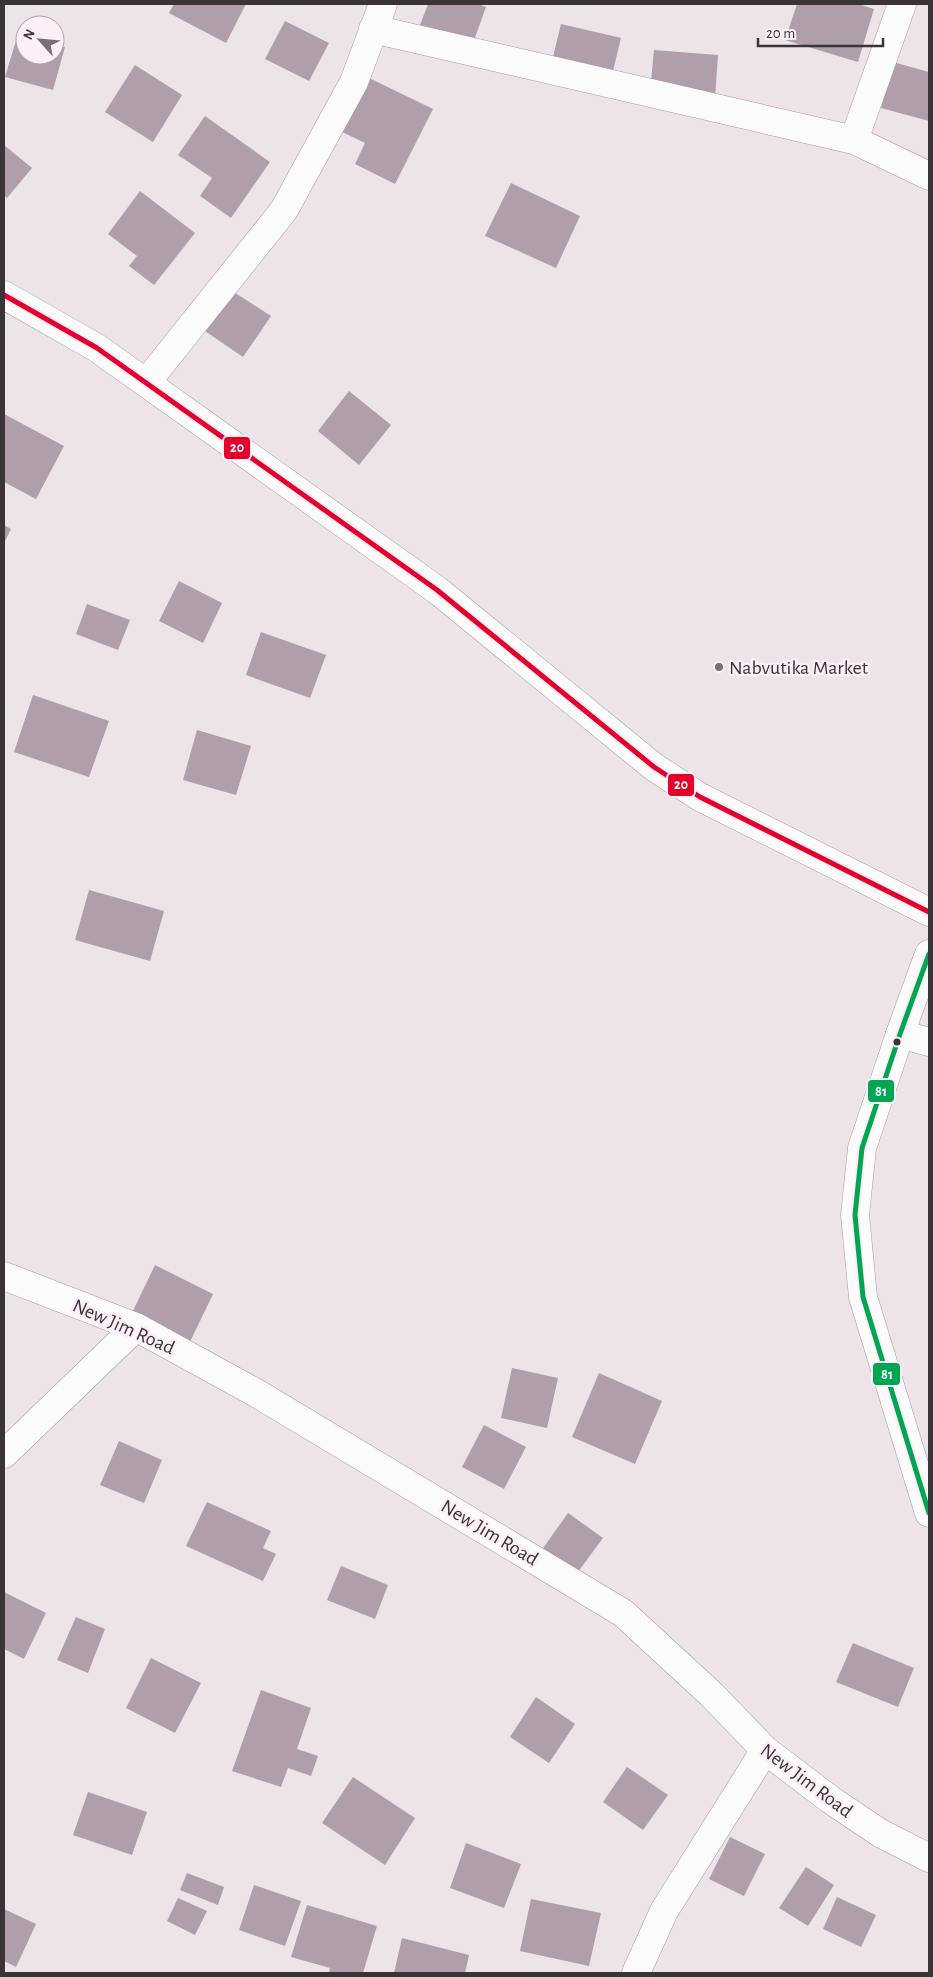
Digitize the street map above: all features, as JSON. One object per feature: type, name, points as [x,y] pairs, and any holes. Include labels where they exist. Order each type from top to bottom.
[{"type":"street","points":[[146,383],[284,210],[354,82],[383,4]]},
{"type":"street","points":[[854,140],[902,4]]},
{"type":"street","points":[[373,29],[854,140],[929,176]]},
{"type":"street","points":[[4,294],[97,348],[437,590],[654,767],[700,797],[929,912]]},
{"type":"street","points":[[929,954],[862,1148],[854,1215],[863,1297],[929,1513]]},
{"type":"street","points":[[900,1034],[929,1042]]},
{"type":"street","name":"New Jim Road","points":[[4,1276],[136,1327],[266,1399],[623,1613],[711,1694],[765,1750],[831,1800],[880,1833],[929,1858]]},
{"type":"street","points":[[4,1454],[136,1327]]},
{"type":"street","points":[[636,1973],[664,1911],[765,1750]]},
{"type":"building","points":[[174,4],[246,4],[226,43],[169,13]]},
{"type":"building","points":[[428,4],[478,4],[486,7],[473,43],[420,25]]},
{"type":"building","points":[[797,4],[858,4],[874,9],[858,62],[785,40]]},
{"type":"building","points":[[285,21],[329,43],[309,81],[265,59]]},
{"type":"building","points":[[561,24],[621,38],[611,79],[551,65]]},
{"type":"building","points":[[15,44],[15,65],[60,65],[53,90],[5,77]]},
{"type":"building","points":[[654,50],[718,55],[715,98],[650,93]]},
{"type":"building","points":[[893,62],[929,72],[929,121],[881,108]]},
{"type":"building","points":[[135,65],[182,95],[153,142],[105,112]]},
{"type":"building","points":[[365,76],[433,109],[395,184],[355,164],[365,143],[338,130]]},
{"type":"building","points":[[205,116],[270,162],[231,218],[200,196],[212,178],[178,155]]},
{"type":"building","points":[[4,145],[32,168],[7,198],[4,195]]},
{"type":"building","points":[[511,183],[580,216],[556,268],[485,236]]},
{"type":"building","points":[[140,191],[195,233],[154,285],[129,266],[137,256],[108,234]]},
{"type":"building","points":[[229,289],[271,316],[243,357],[202,329]]},
{"type":"building","points":[[349,391],[391,425],[359,465],[318,431]]},
{"type":"building","points":[[4,414],[64,446],[36,499],[4,482]]},
{"type":"building","points":[[4,525],[11,529],[4,543]]},
{"type":"building","points":[[179,581],[222,603],[203,643],[159,621]]},
{"type":"building","points":[[87,604],[130,620],[118,650],[76,634]]},
{"type":"building","points":[[261,632],[326,655],[310,698],[246,675]]},
{"type":"building","points":[[33,695],[109,721],[89,777],[14,752]]},
{"type":"building","points":[[197,730],[251,746],[236,795],[183,780]]},
{"type":"building","points":[[89,890],[164,911],[150,961],[75,940]]},
{"type":"building","points":[[155,1265],[213,1294],[189,1344],[131,1315]]},
{"type":"building","points":[[512,1368],[558,1378],[547,1428],[501,1418]]},
{"type":"building","points":[[599,1373],[662,1401],[635,1464],[572,1437]]},
{"type":"building","points":[[484,1425],[526,1447],[504,1489],[462,1467]]},
{"type":"building","points":[[119,1441],[162,1460],[144,1503],[100,1485]]},
{"type":"building","points":[[207,1502],[271,1531],[263,1548],[276,1554],[263,1581],[186,1546]]},
{"type":"building","points":[[568,1513],[603,1538],[575,1576],[541,1551]]},
{"type":"building","points":[[341,1566],[388,1585],[375,1619],[327,1600]]},
{"type":"building","points":[[4,1592],[46,1613],[24,1659],[4,1649]]},
{"type":"building","points":[[76,1617],[105,1629],[88,1673],[57,1660]]},
{"type":"building","points":[[853,1643],[914,1668],[898,1707],[836,1682]]},
{"type":"building","points":[[151,1658],[201,1683],[175,1733],[126,1708]]},
{"type":"building","points":[[261,1690],[311,1708],[297,1749],[318,1756],[311,1776],[288,1768],[281,1787],[232,1771]]},
{"type":"building","points":[[536,1697],[575,1724],[549,1763],[510,1737]]},
{"type":"building","points":[[627,1767],[668,1795],[643,1830],[603,1802]]},
{"type":"building","points":[[353,1777],[415,1818],[385,1865],[322,1823]]},
{"type":"building","points":[[88,1792],[147,1812],[132,1855],[73,1835]]},
{"type":"building","points":[[730,1837],[765,1854],[744,1896],[709,1879]]},
{"type":"building","points":[[466,1843],[521,1864],[504,1908],[450,1888]]},
{"type":"building","points":[[806,1867],[834,1885],[808,1926],[779,1908]]},
{"type":"building","points":[[187,1873],[224,1887],[218,1905],[180,1890]]},
{"type":"building","points":[[254,1885],[301,1901],[285,1946],[239,1930]]},
{"type":"building","points":[[837,1897],[876,1915],[861,1947],[823,1929]]},
{"type":"building","points":[[178,1898],[207,1911],[195,1935],[167,1921]]},
{"type":"building","points":[[531,1899],[601,1913],[589,1966],[520,1951]]},
{"type":"building","points":[[307,1905],[377,1926],[363,1973],[329,1973],[330,1968],[291,1957]]},
{"type":"building","points":[[4,1909],[36,1924],[16,1967],[4,1961]]},
{"type":"building","points":[[402,1938],[469,1955],[465,1973],[394,1973]]},
{"type":"transit line","name":"20","points":[[4,295],[97,348],[437,590],[654,767],[700,797],[929,912]]},
{"type":"transit line","name":"81","points":[[929,954],[862,1148],[855,1215],[863,1297],[929,1513]]},
{"type":"place","name":"Nabvutika Market","points":[[719,667]]}]
